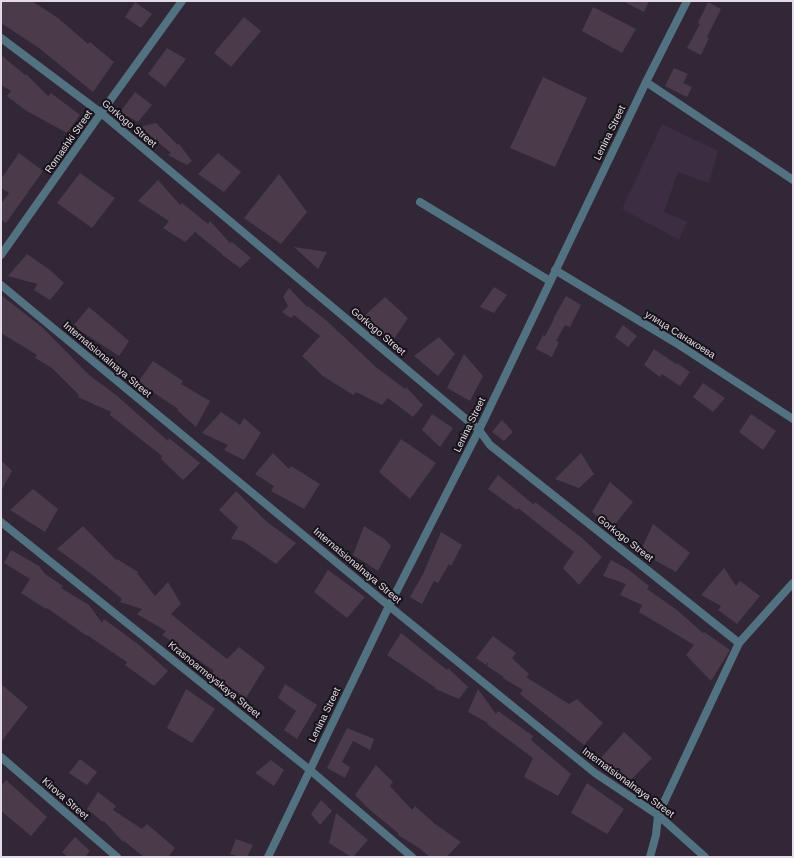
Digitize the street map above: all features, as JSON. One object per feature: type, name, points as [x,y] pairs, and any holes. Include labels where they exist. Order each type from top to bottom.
[{"type":"street","name":"Romashki Street","points":[[1,256],[101,113],[182,1]]},
{"type":"street","name":"Lenina Street","points":[[268,857],[390,606],[479,430],[646,82],[687,1]]},
{"type":"street","name":"Gorkogo Street","points":[[1,38],[101,113],[479,430],[490,445],[739,643]]},
{"type":"street","points":[[646,82],[793,180]]},
{"type":"street","points":[[420,202],[550,281]]},
{"type":"street","name":"улица Санакоева","points":[[556,270],[676,343],[793,419]]},
{"type":"street","name":"Internatsionalnaya Street","points":[[1,285],[595,773],[658,815],[705,857]]},
{"type":"street","name":"Krasnoarmeyskaya Street","points":[[1,522],[310,770],[412,857]]},
{"type":"street","points":[[650,857],[656,835],[658,815],[739,643],[793,583]]},
{"type":"street","name":"Kirova Street","points":[[1,757],[117,857]]},
{"type":"shaded area","points":[[662,124],[718,151],[709,183],[678,172],[664,212],[687,222],[679,240],[622,209]]},
{"type":"building","points":[[1,1],[32,1],[58,18],[88,44],[90,42],[114,62],[93,92],[39,48],[1,23]]},
{"type":"building","points":[[623,1],[649,1],[644,12]]},
{"type":"building","points":[[135,2],[152,14],[141,28],[125,17]]},
{"type":"building","points":[[708,2],[721,9],[707,37],[709,38],[701,55],[687,48],[700,24],[698,23]]},
{"type":"building","points":[[593,7],[636,29],[622,53],[582,31]]},
{"type":"building","points":[[244,17],[261,31],[231,67],[214,53]]},
{"type":"building","points":[[167,48],[186,59],[165,87],[148,74]]},
{"type":"building","points":[[1,55],[25,75],[26,74],[48,96],[51,93],[80,115],[67,133],[25,110],[7,96],[11,91],[1,85]]},
{"type":"building","points":[[674,68],[688,74],[683,83],[692,87],[687,97],[665,86]]},
{"type":"building","points":[[543,77],[587,98],[555,167],[510,148]]},
{"type":"building","points":[[135,92],[152,105],[138,122],[120,112]]},
{"type":"building","points":[[156,123],[178,145],[179,144],[192,161],[187,165],[168,155],[171,153],[140,127]]},
{"type":"building","points":[[19,153],[43,171],[6,223],[1,220],[1,204],[9,193],[1,188],[1,179]]},
{"type":"building","points":[[218,153],[241,172],[224,192],[198,174]]},
{"type":"building","points":[[80,173],[115,198],[92,228],[57,203]]},
{"type":"building","points":[[279,174],[307,212],[281,244],[244,218]]},
{"type":"building","points":[[158,180],[180,205],[182,203],[208,224],[210,221],[230,243],[232,242],[251,258],[240,268],[195,232],[185,242],[163,228],[169,221],[138,201]]},
{"type":"building","points":[[294,247],[327,252],[318,269]]},
{"type":"building","points":[[27,254],[50,270],[64,283],[50,300],[34,290],[37,284],[8,276]]},
{"type":"building","points":[[494,287],[507,295],[494,313],[480,307]]},
{"type":"building","points":[[289,288],[307,307],[308,306],[327,321],[377,368],[405,389],[406,387],[423,405],[413,417],[388,398],[382,405],[356,392],[353,395],[323,376],[302,356],[320,336],[294,315],[291,318],[282,312],[288,306],[283,297]]},
{"type":"building","points":[[1,295],[43,328],[89,375],[116,395],[168,441],[169,438],[200,463],[183,480],[161,459],[162,456],[110,415],[111,412],[78,397],[79,395],[52,368],[35,358],[37,355],[1,333]]},
{"type":"building","points":[[566,296],[581,305],[570,327],[565,325],[556,341],[559,342],[552,357],[536,349],[543,335],[545,336]]},
{"type":"building","points":[[385,297],[408,318],[392,342],[360,320]]},
{"type":"building","points":[[89,307],[129,341],[119,356],[73,326]]},
{"type":"building","points":[[623,325],[637,336],[628,347],[615,337]]},
{"type":"building","points":[[439,337],[455,354],[438,376],[414,356]]},
{"type":"building","points":[[654,349],[690,372],[680,386],[662,374],[660,377],[644,365]]},
{"type":"building","points":[[464,354],[483,376],[470,401],[447,388]]},
{"type":"building","points":[[153,361],[183,381],[181,384],[210,401],[196,427],[177,410],[178,409],[138,382]]},
{"type":"building","points":[[703,383],[725,398],[713,412],[693,397]]},
{"type":"building","points":[[221,412],[240,425],[244,418],[261,433],[244,460],[224,450],[228,445],[202,433]]},
{"type":"building","points":[[432,414],[453,428],[440,447],[422,430]]},
{"type":"building","points":[[751,414],[776,431],[763,450],[739,432]]},
{"type":"building","points":[[502,420],[513,432],[504,441],[492,432]]},
{"type":"building","points":[[401,439],[436,463],[410,499],[379,472]]},
{"type":"building","points":[[273,453],[289,469],[291,466],[320,484],[304,509],[271,491],[274,486],[255,474]]},
{"type":"building","points":[[581,453],[594,474],[579,488],[555,479]]},
{"type":"building","points":[[1,460],[12,471],[1,491]]},
{"type":"building","points":[[498,475],[534,505],[535,502],[582,538],[602,557],[579,585],[563,568],[574,552],[518,508],[517,510],[488,489]]},
{"type":"building","points":[[610,482],[633,502],[612,528],[592,512]]},
{"type":"building","points":[[33,489],[58,509],[45,532],[10,510]]},
{"type":"building","points":[[236,491],[267,522],[296,543],[276,564],[243,541],[231,539],[238,527],[219,510]]},
{"type":"building","points":[[653,524],[690,553],[676,572],[640,552]]},
{"type":"building","points":[[83,526],[116,560],[117,559],[138,572],[137,573],[155,596],[168,582],[181,604],[171,614],[227,659],[239,647],[265,667],[246,698],[211,674],[214,671],[194,656],[162,635],[166,631],[137,614],[142,609],[120,602],[122,599],[57,549]]},
{"type":"building","points":[[364,526],[386,540],[391,546],[378,571],[353,555]]},
{"type":"building","points":[[441,532],[462,545],[451,566],[449,564],[438,583],[434,581],[422,604],[410,597],[423,574]]},
{"type":"building","points":[[11,550],[39,566],[45,574],[63,586],[61,588],[89,605],[102,623],[104,619],[139,645],[168,671],[154,686],[125,665],[127,662],[47,608],[46,609],[21,593],[30,579],[4,563]]},
{"type":"building","points":[[611,560],[629,570],[649,586],[647,589],[677,610],[703,633],[704,632],[730,650],[711,681],[686,655],[694,645],[639,612],[642,605],[620,595],[626,584],[603,576]]},
{"type":"building","points":[[724,568],[736,586],[740,581],[760,596],[737,624],[718,610],[721,606],[701,595]]},
{"type":"building","points":[[328,570],[365,597],[347,618],[314,592]]},
{"type":"building","points":[[401,633],[447,670],[448,668],[468,687],[459,699],[435,689],[436,688],[387,655]]},
{"type":"building","points":[[493,636],[516,653],[512,658],[529,674],[526,677],[569,704],[577,699],[603,723],[584,745],[520,694],[523,690],[487,666],[489,661],[486,665],[476,658]]},
{"type":"building","points":[[1,684],[28,707],[1,742]]},
{"type":"building","points":[[285,684],[317,705],[297,739],[284,730],[296,711],[278,698]]},
{"type":"building","points":[[186,689],[215,709],[192,743],[167,728]]},
{"type":"building","points":[[478,689],[496,714],[498,711],[533,736],[531,740],[571,774],[558,796],[524,777],[533,758],[487,724],[488,723],[468,712]]},
{"type":"building","points":[[347,728],[374,739],[370,750],[353,741],[342,762],[350,767],[345,778],[327,768]]},
{"type":"building","points":[[624,732],[652,758],[629,782],[600,759]]},
{"type":"building","points":[[80,759],[97,772],[87,785],[69,773]]},
{"type":"building","points":[[271,760],[284,770],[274,786],[255,773]]},
{"type":"building","points":[[376,765],[393,782],[390,786],[412,810],[415,806],[435,824],[461,842],[446,857],[430,857],[398,835],[398,833],[370,810],[355,795]]},
{"type":"building","points":[[6,780],[47,817],[31,836],[1,811],[1,786]]},
{"type":"building","points":[[587,783],[624,809],[607,834],[571,813]]},
{"type":"building","points":[[98,792],[116,806],[113,810],[142,829],[147,824],[175,848],[168,857],[144,857],[124,841],[123,842],[104,821],[103,822],[87,809]]},
{"type":"building","points":[[321,800],[332,811],[320,825],[311,814]]},
{"type":"building","points":[[336,813],[368,840],[353,857],[329,843]]},
{"type":"building","points":[[75,837],[90,851],[85,857],[68,857],[62,852]]},
{"type":"building","points":[[236,839],[253,845],[247,857],[240,857],[230,854]]}]
